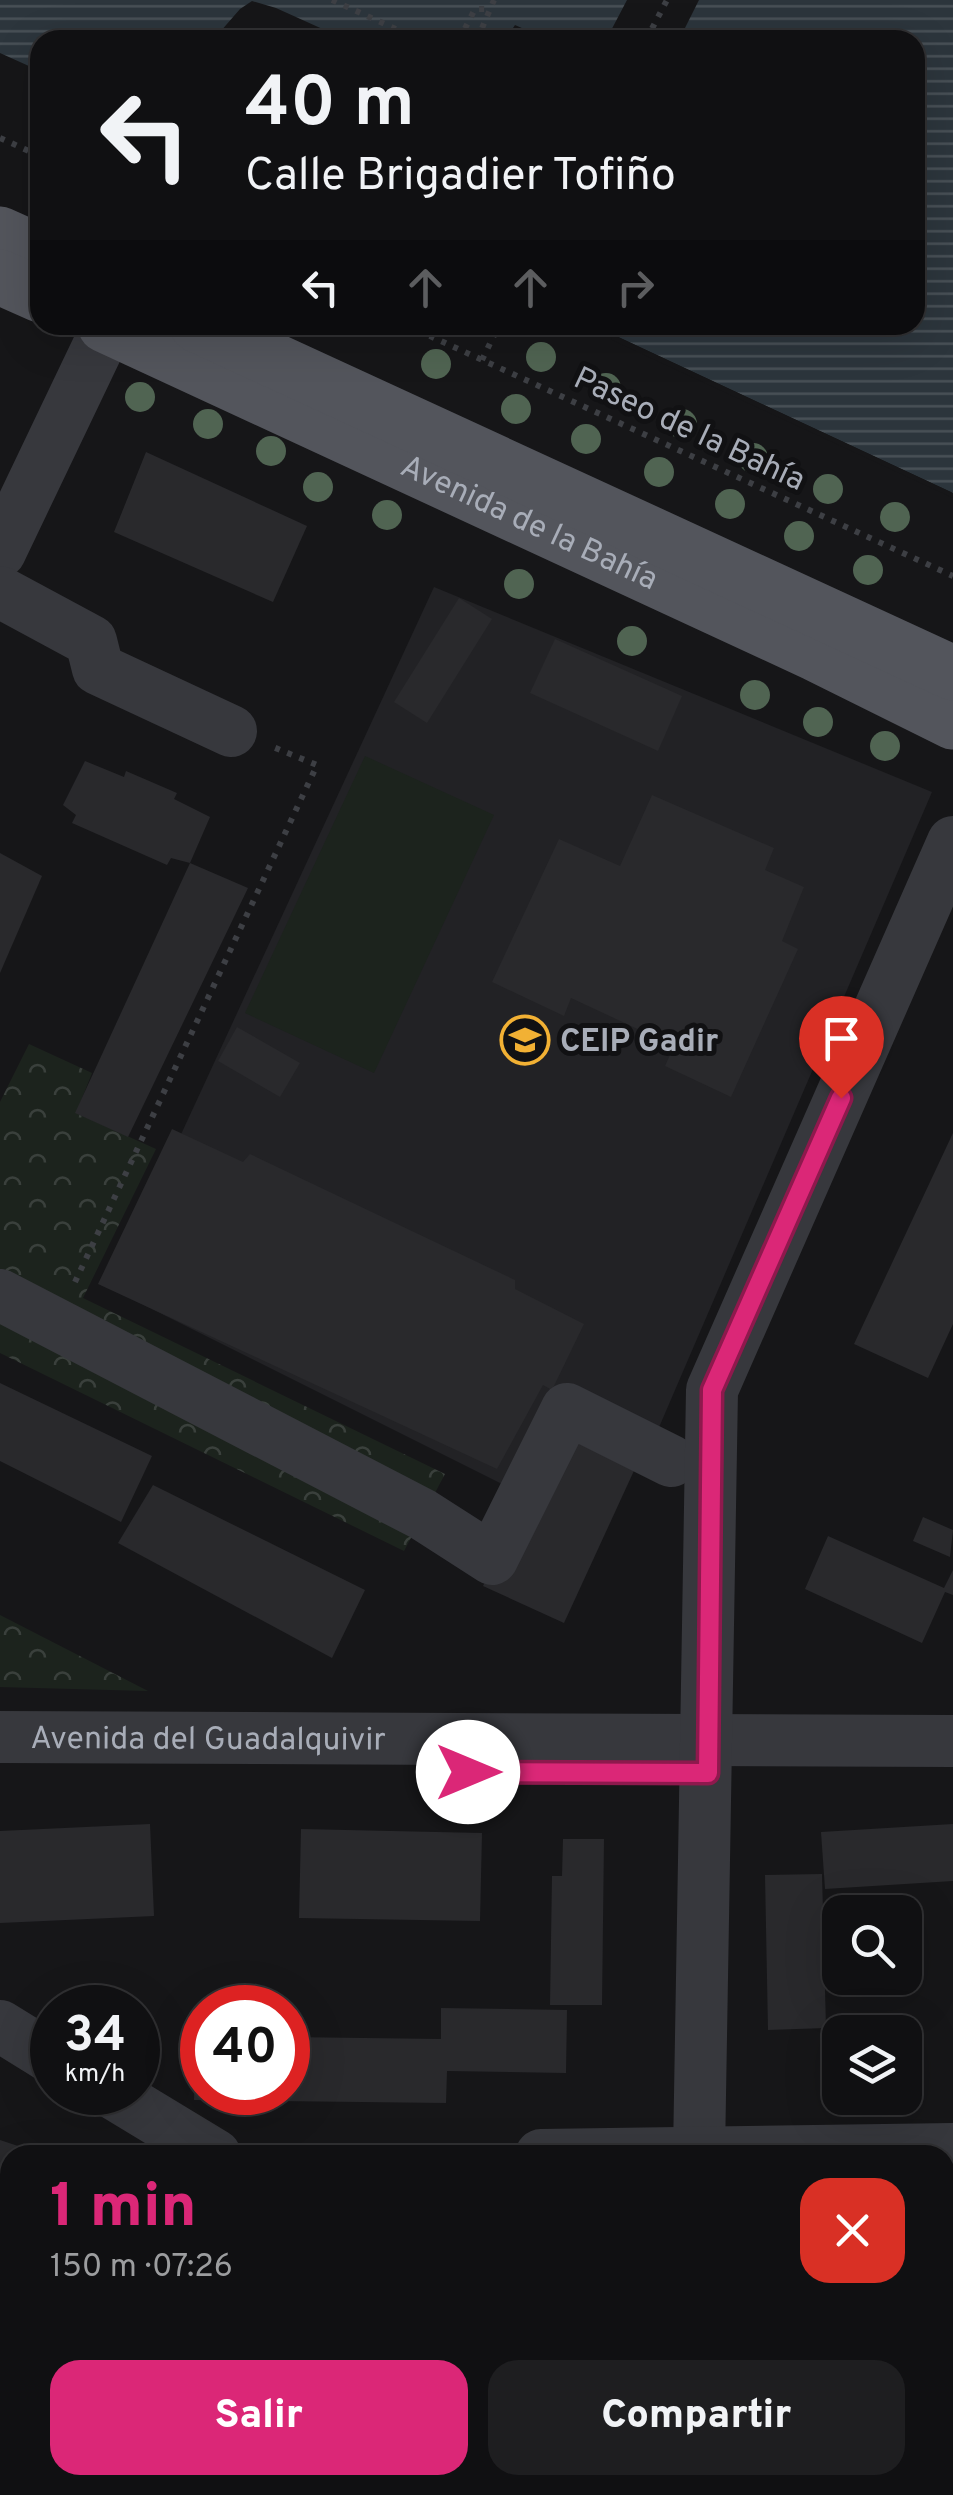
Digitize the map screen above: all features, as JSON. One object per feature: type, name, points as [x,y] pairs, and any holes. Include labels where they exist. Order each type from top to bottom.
[{"type":"main road","points":[[0,234],[30,248]]},
{"type":"main road","points":[[0,277],[30,291]]},
{"type":"main road","name":"Avenida de la Bahía","points":[[125,335],[816,654],[953,722]]},
{"type":"main road","name":"Avenida de la Bahía","points":[[219,335],[953,672]]},
{"type":"street","points":[[0,481],[71,335]]},
{"type":"street","points":[[0,552],[102,335]]},
{"type":"street","points":[[0,592],[91,641],[98,669],[231,730]]},
{"type":"street","points":[[698,2145],[712,1390],[953,842]]},
{"type":"street","points":[[0,1296],[422,1514],[492,1559],[568,1409],[671,1461]]},
{"type":"street","name":"Avenida del Guadalquivir","points":[[0,1736],[707,1756],[953,1772]]},
{"type":"street","name":"Avenida del Guadalquivir","points":[[0,1769],[707,1756],[953,1741]]},
{"type":"street","points":[[0,2026],[30,2044]]},
{"type":"street","points":[[148,2115],[198,2145]]},
{"type":"path","points":[[332,0],[398,30]]},
{"type":"path","points":[[481,30],[494,0]]},
{"type":"path","points":[[651,30],[667,0]]},
{"type":"path","points":[[464,30],[475,9],[490,9]]},
{"type":"path","points":[[0,138],[30,152]]},
{"type":"path","name":"Paseo de la Bahía","points":[[428,335],[953,576]]},
{"type":"path","points":[[482,360],[494,335]]},
{"type":"path","points":[[56,1324],[316,764],[231,730]]},
{"type":"shaded area","points":[[0,0],[627,0],[611,30],[526,30],[515,25],[512,30],[325,30],[252,1],[222,30],[30,30],[30,66],[0,53]]},
{"type":"shaded area","points":[[699,0],[953,0],[953,493],[614,335],[925,335],[925,30],[684,30]]},
{"type":"shaded area","name":"CEIP Gadir","points":[[434,587],[932,792],[654,1439],[502,1484],[110,1288]]},
{"type":"green space","points":[[365,756],[494,815],[374,1073],[245,1013]]},
{"type":"green space","points":[[29,1044],[92,1073],[76,1113],[156,1149],[83,1298],[445,1474],[404,1551],[0,1353],[0,1102]]},
{"type":"green space","points":[[0,1615],[148,1691],[0,1687]]},
{"type":"pier","points":[[610,335],[614,335],[953,493],[953,498],[612,340]]},
{"type":"building","points":[[146,452],[307,526],[273,602],[114,532]]},
{"type":"building","points":[[459,598],[492,619],[427,723],[394,702]]},
{"type":"building","points":[[555,639],[682,696],[658,751],[530,693]]},
{"type":"building","points":[[85,761],[124,777],[126,771],[177,793],[174,799],[210,817],[190,863],[171,858],[167,865],[72,823],[76,815],[63,805]]},
{"type":"building","points":[[652,795],[774,848],[765,870],[804,887],[782,941],[798,949],[731,1097],[665,1066],[674,1046],[571,998],[564,1016],[492,982],[559,839],[620,866]]},
{"type":"building","points":[[0,853],[42,876],[0,973]]},
{"type":"building","points":[[190,863],[248,888],[128,1137],[75,1113]]},
{"type":"building","points":[[237,1027],[300,1063],[280,1097],[218,1061]]},
{"type":"building","points":[[172,1129],[243,1162],[250,1154],[515,1280],[515,1289],[584,1324],[552,1390],[543,1385],[497,1469],[98,1284]]},
{"type":"building","points":[[953,1133],[953,1324],[928,1378],[854,1344]]},
{"type":"building","points":[[0,1383],[152,1456],[121,1522],[0,1461]]},
{"type":"building","points":[[562,1424],[638,1462],[564,1623],[483,1586]]},
{"type":"building","points":[[153,1485],[365,1590],[332,1658],[118,1543]]},
{"type":"building","points":[[923,1517],[953,1530],[950,1557],[913,1541]]},
{"type":"building","points":[[828,1536],[944,1588],[953,1570],[953,1595],[945,1592],[922,1643],[805,1589]]},
{"type":"building","points":[[150,1824],[154,1916],[0,1923],[0,1831]]},
{"type":"building","points":[[953,1824],[953,1881],[825,1889],[821,1832]]},
{"type":"building","points":[[301,1829],[482,1833],[480,1921],[299,1918]]},
{"type":"building","points":[[563,1839],[604,1839],[602,2005],[550,2005],[552,1876],[562,1876]]},
{"type":"building","points":[[822,1874],[822,1995],[825,1995],[826,2015],[822,2015],[822,2028],[768,2030],[765,1875]]},
{"type":"building","points":[[441,2008],[567,2010],[566,2073],[447,2071],[446,2103],[310,2101],[310,2037],[441,2039]]},
{"type":"place","name":"CEIP Gadir","points":[[525,1040]]},
{"type":"route","points":[[468,1772],[708,1773],[712,1390],[841,1098]]}]
